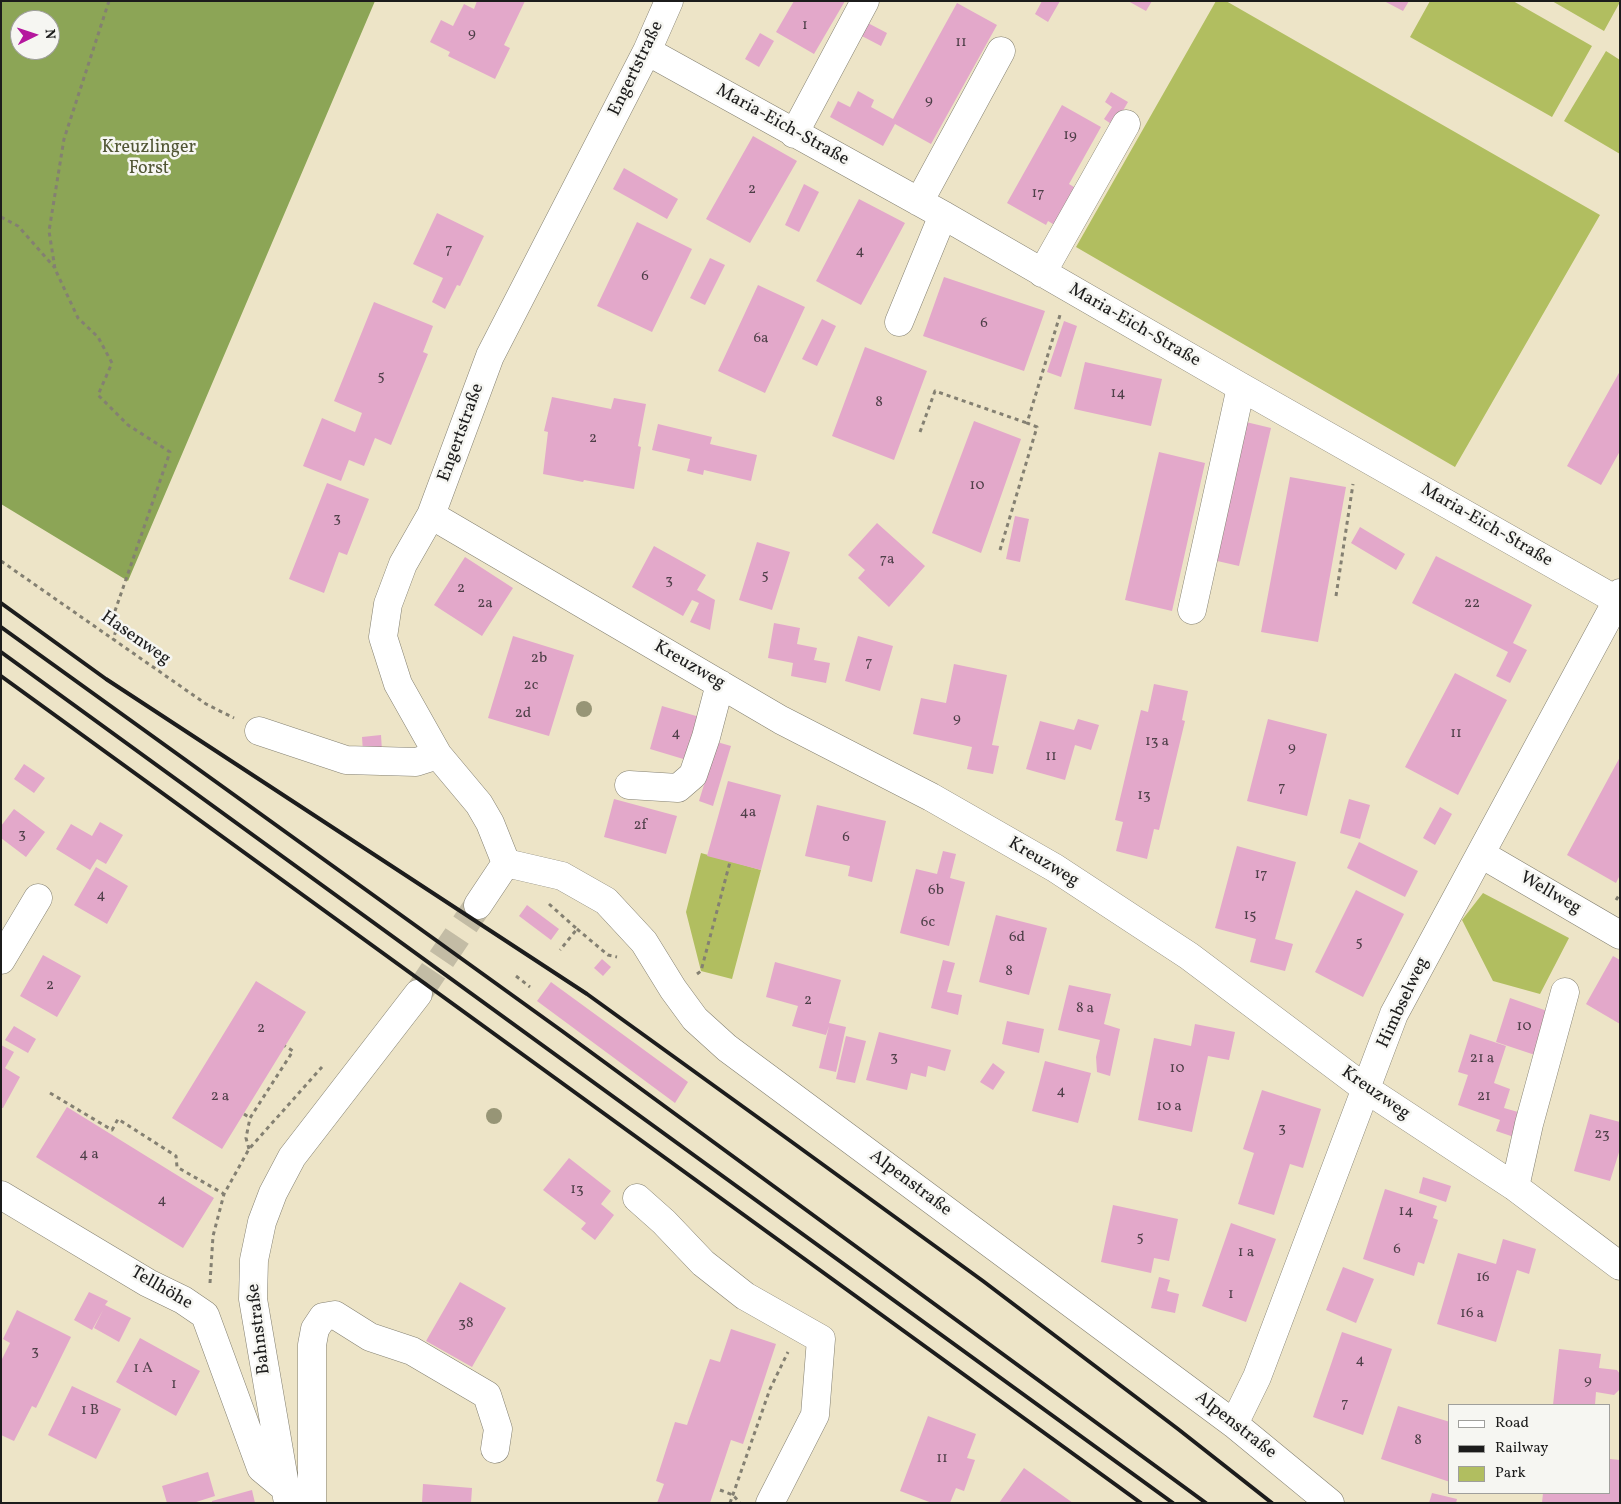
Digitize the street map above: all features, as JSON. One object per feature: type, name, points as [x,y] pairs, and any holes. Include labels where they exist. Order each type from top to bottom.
[{"type":"street","name":"Engertstraße","points":[[506,863],[480,804],[438,756],[398,684],[383,637],[388,604],[403,564],[431,515],[490,356],[647,51],[669,1]]},
{"type":"street","points":[[794,134],[865,1]]},
{"type":"street","name":"Maria-Eich-Straße","points":[[647,51],[943,215],[1358,454],[1619,599]]},
{"type":"street","points":[[919,202],[1000,52]]},
{"type":"street","points":[[1042,273],[1126,124]]},
{"type":"street","points":[[899,322],[943,215]]},
{"type":"street","points":[[1192,610],[1241,387]]},
{"type":"street","name":"Kreuzweg","points":[[431,515],[781,720],[931,797],[1055,868],[1189,956],[1366,1089],[1515,1187],[1620,1266]]},
{"type":"street","name":"Himbselweg","points":[[1234,1424],[1257,1377],[1394,1014],[1619,599]]},
{"type":"street","points":[[629,785],[678,788],[693,775],[706,737],[720,684]]},
{"type":"street","points":[[259,731],[346,760],[416,762],[438,756]]},
{"type":"street","name":"Wellweg","points":[[1481,854],[1620,935]]},
{"type":"street","points":[[478,905],[506,863]]},
{"type":"street","name":"Alpenstraße","points":[[506,863],[562,876],[606,901],[644,942],[673,989],[695,1019],[727,1048],[1234,1424],[1330,1503]]},
{"type":"street","points":[[1,960],[38,898]]},
{"type":"street","points":[[1515,1187],[1565,992]]},
{"type":"street","name":"Bahnstraße","points":[[286,1495],[253,1299],[254,1260],[262,1222],[273,1193],[292,1157],[418,994]]},
{"type":"street","name":"Tellhöhe","points":[[1,1196],[148,1282],[183,1300],[205,1315],[261,1468],[286,1495]]},
{"type":"street","points":[[637,1198],[664,1222],[703,1263],[745,1296],[822,1338],[815,1416],[770,1503]]},
{"type":"street","points":[[312,1503],[312,1345],[315,1329],[323,1316],[335,1315],[370,1337],[412,1350],[487,1395],[498,1429],[495,1449]]},
{"type":"path","points":[[55,269],[49,231],[64,139],[109,1]]},
{"type":"path","points":[[1,217],[18,226],[55,269],[78,318],[98,337],[112,363],[98,395],[128,425],[170,452],[115,611],[117,627],[113,640]]},
{"type":"path","points":[[1026,423],[1069,288]]},
{"type":"path","points":[[920,432],[935,391],[1038,427],[1000,550]]},
{"type":"path","points":[[1336,596],[1358,454]]},
{"type":"path","name":"Hasenweg","points":[[1,561],[206,704],[259,731]]},
{"type":"path","points":[[701,971],[730,862]]},
{"type":"path","points":[[551,873],[547,903],[576,930],[608,955]]},
{"type":"path","points":[[560,950],[576,930]]},
{"type":"path","points":[[516,976],[530,987]]},
{"type":"path","points":[[249,1149],[246,1138],[250,1118],[293,1051],[285,1046]]},
{"type":"path","points":[[205,1315],[210,1291],[213,1236],[224,1194],[249,1149],[316,1072]]},
{"type":"path","points":[[50,1093],[112,1130],[118,1119],[176,1156],[177,1167],[224,1194]]},
{"type":"path","points":[[244,1114],[250,1118]]},
{"type":"path","points":[[730,1503],[770,1389],[800,1327]]},
{"type":"path","points":[[720,1490],[733,1495],[740,1503]]},
{"type":"green space","name":"Kreuzlinger Forst","points":[[1,1],[375,1],[128,581],[1,504]]},
{"type":"green space","points":[[1216,1],[1226,1],[1600,215],[1455,467],[1076,247]]},
{"type":"green space","points":[[1430,1],[1513,1],[1592,46],[1552,117],[1410,37]]},
{"type":"green space","points":[[1552,1],[1620,1],[1620,2],[1604,31]]},
{"type":"green space","points":[[1606,51],[1620,60],[1620,154],[1564,121]]},
{"type":"green space","points":[[701,853],[761,870],[732,979],[701,971],[686,912]]},
{"type":"green space","points":[[1483,893],[1569,938],[1540,994],[1493,981],[1462,920]]},
{"type":"building","points":[[477,1],[525,1],[504,45],[510,48],[495,79],[448,56],[450,52],[430,42],[441,20],[453,26],[464,4],[474,9]]},
{"type":"building","points":[[794,1],[845,1],[814,54],[776,32]]},
{"type":"building","points":[[1042,1],[1060,1],[1048,22],[1035,14]]},
{"type":"building","points":[[1128,1],[1152,1],[1146,11]]},
{"type":"building","points":[[1384,1],[1409,1],[1403,11]]},
{"type":"building","points":[[957,3],[997,25],[931,144],[895,124],[883,146],[830,117],[838,101],[850,107],[858,91],[874,100],[871,107],[893,119]]},
{"type":"building","points":[[864,21],[887,33],[881,46],[858,34]]},
{"type":"building","points":[[760,33],[774,41],[759,67],[745,59]]},
{"type":"building","points":[[1111,92],[1128,102],[1114,126],[1104,119],[1112,107],[1105,102]]},
{"type":"building","points":[[1062,105],[1101,127],[1069,184],[1079,190],[1058,227],[1048,221],[1046,225],[1007,203]]},
{"type":"building","points":[[753,136],[797,161],[750,243],[706,219]]},
{"type":"building","points":[[624,168],[678,199],[667,219],[613,189]]},
{"type":"building","points":[[804,184],[819,192],[799,232],[785,225]]},
{"type":"building","points":[[859,199],[905,223],[861,305],[816,281]]},
{"type":"building","points":[[437,213],[484,236],[460,286],[457,285],[445,309],[432,302],[443,278],[413,264]]},
{"type":"building","points":[[637,222],[692,249],[652,332],[597,306]]},
{"type":"building","points":[[710,258],[725,265],[705,305],[690,298]]},
{"type":"building","points":[[944,277],[1045,311],[1024,371],[923,336]]},
{"type":"building","points":[[758,285],[805,307],[765,393],[718,371]]},
{"type":"building","points":[[374,302],[433,326],[423,352],[428,354],[391,445],[375,438],[364,466],[349,460],[341,481],[303,466],[322,418],[355,432],[362,413],[334,401]]},
{"type":"building","points":[[822,319],[836,326],[817,366],[802,359]]},
{"type":"building","points":[[1064,321],[1077,326],[1061,377],[1047,372]]},
{"type":"building","points":[[865,347],[927,371],[894,460],[832,436]]},
{"type":"building","points":[[1085,362],[1162,379],[1151,426],[1074,409]]},
{"type":"building","points":[[1620,371],[1620,451],[1601,485],[1567,466]]},
{"type":"building","points":[[552,397],[611,409],[614,398],[646,404],[638,446],[641,447],[634,489],[543,474],[548,432],[544,431]]},
{"type":"building","points":[[974,421],[1021,439],[981,553],[932,533]]},
{"type":"building","points":[[1246,422],[1271,428],[1239,566],[1213,560]]},
{"type":"building","points":[[658,424],[712,437],[710,444],[757,455],[751,481],[704,470],[703,475],[687,471],[690,459],[652,450]]},
{"type":"building","points":[[1159,452],[1205,463],[1172,611],[1125,600]]},
{"type":"building","points":[[1290,477],[1346,487],[1318,642],[1261,632]]},
{"type":"building","points":[[327,483],[369,499],[347,555],[339,552],[324,593],[289,579]]},
{"type":"building","points":[[1015,516],[1029,519],[1020,562],[1006,559]]},
{"type":"building","points":[[877,523],[925,566],[889,607],[858,578],[865,570],[848,555]]},
{"type":"building","points":[[1360,527],[1405,554],[1396,570],[1351,543]]},
{"type":"building","points":[[757,542],[790,552],[772,610],[739,600]]},
{"type":"building","points":[[654,546],[706,575],[697,590],[715,600],[710,630],[690,622],[699,603],[692,600],[683,616],[632,587]]},
{"type":"building","points":[[1436,556],[1532,605],[1513,643],[1527,650],[1510,683],[1496,676],[1508,652],[1412,603]]},
{"type":"building","points":[[465,557],[513,588],[482,636],[434,605]]},
{"type":"building","points":[[774,623],[800,628],[797,644],[817,648],[814,660],[830,663],[826,683],[791,676],[793,663],[768,658]]},
{"type":"building","points":[[513,636],[574,655],[549,736],[488,718]]},
{"type":"building","points":[[858,636],[893,646],[880,691],[845,681]]},
{"type":"building","points":[[954,664],[1007,675],[992,745],[999,746],[993,774],[967,769],[972,747],[913,734],[921,698],[946,703]]},
{"type":"building","points":[[1455,673],[1507,700],[1458,795],[1405,767]]},
{"type":"building","points":[[1154,684],[1188,691],[1182,720],[1185,721],[1159,830],[1154,829],[1147,859],[1116,851],[1123,822],[1115,820],[1141,710],[1148,712]]},
{"type":"building","points":[[662,706],[703,718],[690,761],[650,749]]},
{"type":"building","points":[[1078,719],[1099,725],[1091,750],[1075,745],[1065,780],[1026,769],[1040,721],[1074,730]]},
{"type":"building","points":[[1268,719],[1327,734],[1307,816],[1247,801]]},
{"type":"building","points":[[381,735],[382,751],[363,752],[362,737]]},
{"type":"building","points":[[717,742],[731,746],[713,806],[699,801]]},
{"type":"building","points":[[1620,757],[1620,875],[1616,883],[1567,855]]},
{"type":"building","points":[[24,764],[45,778],[34,793],[14,779]]},
{"type":"building","points":[[728,781],[781,795],[761,870],[707,856]]},
{"type":"building","points":[[614,799],[677,816],[666,854],[604,837]]},
{"type":"building","points":[[1349,799],[1370,805],[1360,839],[1340,833]]},
{"type":"building","points":[[817,805],[886,821],[872,882],[848,876],[850,866],[805,856]]},
{"type":"building","points":[[1440,807],[1452,814],[1435,845],[1423,838]]},
{"type":"building","points":[[14,809],[45,832],[26,857],[1,838],[1,826]]},
{"type":"building","points":[[100,822],[123,835],[106,864],[97,859],[90,870],[56,849],[71,824],[92,836]]},
{"type":"building","points":[[1359,842],[1418,871],[1405,897],[1347,868]]},
{"type":"building","points":[[1237,846],[1296,862],[1275,939],[1293,944],[1285,971],[1250,962],[1256,939],[1215,928]]},
{"type":"building","points":[[943,851],[956,854],[950,878],[965,882],[949,946],[900,933],[916,869],[937,874]]},
{"type":"building","points":[[96,867],[128,886],[107,924],[74,905]]},
{"type":"building","points":[[1356,890],[1404,914],[1363,997],[1315,972]]},
{"type":"building","points":[[527,905],[559,929],[551,940],[519,916]]},
{"type":"building","points":[[996,915],[1047,928],[1029,995],[979,982]]},
{"type":"building","points":[[43,955],[81,976],[57,1017],[20,996]]},
{"type":"building","points":[[1613,956],[1620,960],[1620,1024],[1586,1004]]},
{"type":"building","points":[[602,959],[611,967],[603,976],[594,968]]},
{"type":"building","points":[[943,960],[955,963],[947,992],[962,995],[958,1015],[931,1008]]},
{"type":"building","points":[[775,962],[841,980],[829,1023],[846,1027],[836,1072],[819,1068],[829,1026],[826,1035],[792,1026],[798,1006],[766,997]]},
{"type":"building","points":[[256,981],[306,1012],[222,1149],[172,1118]]},
{"type":"building","points":[[551,982],[688,1082],[675,1103],[537,1001]]},
{"type":"building","points":[[1069,985],[1111,994],[1104,1024],[1120,1029],[1110,1076],[1097,1072],[1096,1057],[1100,1040],[1058,1030]]},
{"type":"building","points":[[1510,998],[1553,1013],[1538,1056],[1496,1042]]},
{"type":"building","points":[[1007,1021],[1044,1029],[1039,1053],[1002,1044]]},
{"type":"building","points":[[1195,1024],[1235,1032],[1229,1060],[1208,1056],[1192,1132],[1138,1120],[1154,1038],[1191,1046]]},
{"type":"building","points":[[14,1026],[36,1039],[28,1053],[5,1040]]},
{"type":"building","points":[[879,1032],[951,1050],[945,1071],[928,1066],[926,1077],[911,1073],[907,1090],[866,1080]]},
{"type":"building","points":[[1470,1034],[1506,1046],[1494,1083],[1510,1089],[1504,1108],[1525,1114],[1517,1138],[1496,1131],[1500,1120],[1458,1105],[1468,1075],[1458,1072]]},
{"type":"building","points":[[846,1036],[866,1041],[855,1083],[836,1079]]},
{"type":"building","points":[[1,1045],[14,1052],[5,1068],[20,1077],[3,1108],[1,1108]]},
{"type":"building","points":[[1045,1061],[1091,1073],[1078,1123],[1032,1111]]},
{"type":"building","points":[[993,1063],[1005,1072],[993,1090],[980,1082]]},
{"type":"building","points":[[1262,1090],[1321,1109],[1303,1168],[1290,1164],[1274,1215],[1238,1204],[1254,1153],[1243,1149]]},
{"type":"building","points":[[67,1107],[214,1198],[183,1248],[36,1157]]},
{"type":"building","points":[[1590,1114],[1620,1122],[1620,1149],[1610,1181],[1574,1171]]},
{"type":"building","points":[[569,1158],[611,1191],[601,1204],[614,1215],[595,1240],[581,1229],[586,1223],[543,1190]]},
{"type":"building","points":[[1423,1177],[1451,1186],[1446,1202],[1419,1193]]},
{"type":"building","points":[[1385,1189],[1437,1206],[1433,1218],[1438,1220],[1424,1264],[1418,1262],[1414,1276],[1363,1259]]},
{"type":"building","points":[[1113,1205],[1178,1219],[1169,1261],[1154,1258],[1151,1273],[1101,1262]]},
{"type":"building","points":[[1231,1223],[1276,1239],[1246,1322],[1202,1306]]},
{"type":"building","points":[[1503,1239],[1536,1249],[1529,1274],[1517,1270],[1496,1342],[1437,1324],[1458,1253],[1496,1264]]},
{"type":"building","points":[[1343,1267],[1374,1279],[1356,1323],[1326,1310]]},
{"type":"building","points":[[1159,1277],[1170,1280],[1167,1291],[1179,1294],[1175,1313],[1151,1308]]},
{"type":"building","points":[[460,1282],[506,1308],[472,1367],[426,1341]]},
{"type":"building","points":[[89,1292],[108,1301],[105,1305],[131,1318],[119,1342],[94,1328],[103,1310],[92,1330],[74,1320]]},
{"type":"building","points":[[17,1310],[71,1337],[36,1408],[32,1406],[14,1441],[1,1435],[1,1361],[10,1343],[3,1339]]},
{"type":"building","points":[[731,1329],[776,1344],[743,1444],[731,1440],[710,1503],[657,1503],[664,1484],[656,1481],[675,1422],[687,1425],[710,1359],[720,1362]]},
{"type":"building","points":[[1342,1332],[1392,1349],[1363,1435],[1313,1417]]},
{"type":"building","points":[[140,1338],[200,1371],[176,1416],[116,1382]]},
{"type":"building","points":[[1559,1349],[1601,1354],[1599,1368],[1617,1370],[1620,1374],[1620,1389],[1614,1395],[1596,1392],[1595,1404],[1553,1404]]},
{"type":"building","points":[[72,1386],[121,1409],[96,1459],[48,1435]]},
{"type":"building","points":[[1398,1406],[1448,1421],[1448,1481],[1381,1459]]},
{"type":"building","points":[[928,1416],[976,1434],[967,1458],[975,1460],[964,1491],[956,1488],[950,1503],[932,1503],[900,1491]]},
{"type":"building","points":[[1611,1459],[1620,1460],[1620,1503],[1542,1503],[1543,1494],[1611,1494]]},
{"type":"building","points":[[1024,1468],[1073,1503],[999,1503]]},
{"type":"building","points":[[208,1472],[215,1496],[193,1503],[167,1503],[162,1486]]},
{"type":"building","points":[[423,1484],[472,1488],[471,1503],[422,1503]]},
{"type":"building","points":[[252,1490],[255,1503],[212,1503],[212,1501]]},
{"type":"building","points":[[1432,1493],[1457,1499],[1456,1503],[1429,1503]]},
{"type":"tunnel","points":[[418,994],[478,905]]},
{"type":"railway","points":[[1,603],[106,679],[587,994],[983,1281],[1272,1503]]},
{"type":"railway","points":[[1,627],[562,1031],[1206,1503]]},
{"type":"railway","points":[[1,652],[1173,1503]]},
{"type":"railway","points":[[1,676],[1141,1503]]}]
